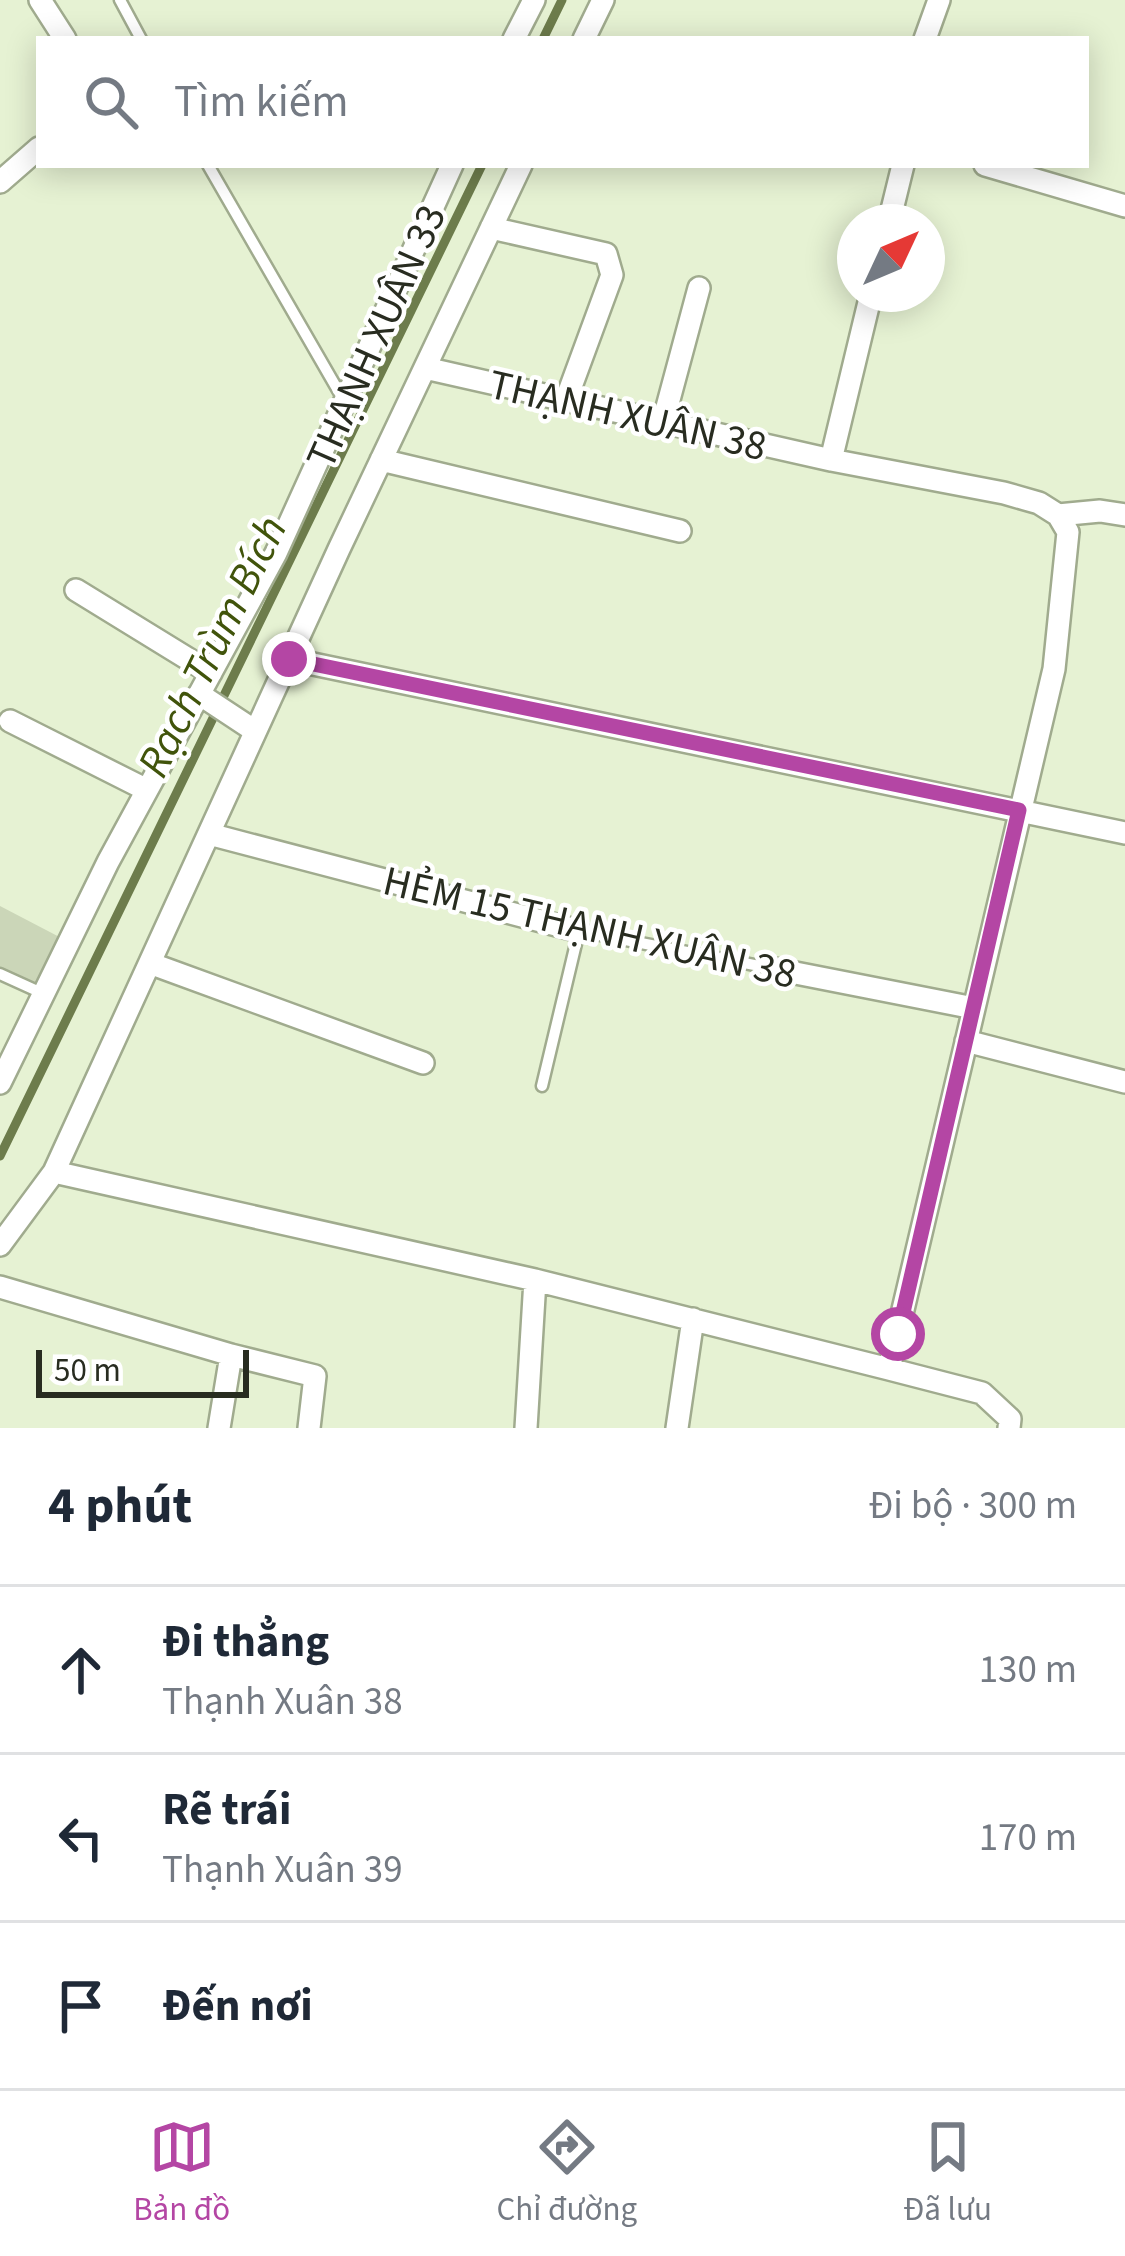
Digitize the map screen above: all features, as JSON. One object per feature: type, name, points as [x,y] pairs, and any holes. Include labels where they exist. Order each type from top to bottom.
[{"type":"street","points":[[40,0],[63,36]]},
{"type":"street","points":[[515,36],[533,0]]},
{"type":"street","points":[[585,36],[603,0]]},
{"type":"street","points":[[926,36],[939,0]]},
{"type":"street","points":[[0,182],[36,151]]},
{"type":"street","name":"THẠNH XUÂN 33","points":[[0,1083],[147,790],[276,554],[451,168]]},
{"type":"street","points":[[0,1245],[54,1172],[520,168]]},
{"type":"street","points":[[893,204],[901,168]]},
{"type":"street","points":[[995,168],[1125,206]]},
{"type":"street","points":[[491,228],[606,254],[612,274],[566,400]]},
{"type":"street","points":[[663,422],[699,288]]},
{"type":"street","points":[[832,460],[868,312]]},
{"type":"street","name":"THẠNH XUÂN 38","points":[[425,368],[832,460],[1004,493],[1039,502],[1058,515]]},
{"type":"street","points":[[381,460],[680,531]]},
{"type":"street","points":[[889,1369],[1054,668],[1068,532],[1058,515],[1100,511],[1125,515]]},
{"type":"street","points":[[76,590],[211,673]]},
{"type":"street","points":[[289,659],[1125,833]]},
{"type":"street","points":[[199,694],[256,731]]},
{"type":"street","points":[[10,721],[147,790]]},
{"type":"street","name":"HẺM 15 THẠNH XUÂN 38","points":[[208,835],[579,931]]},
{"type":"street","points":[[152,964],[423,1063]]},
{"type":"street","name":"HẺM 15 THẠNH XUÂN 38","points":[[770,968],[974,1008]]},
{"type":"street","points":[[966,1041],[1125,1082]]},
{"type":"street","points":[[54,1172],[535,1280],[889,1369],[982,1394],[1010,1419],[1010,1428]]},
{"type":"street","points":[[526,1428],[535,1280]]},
{"type":"street","points":[[0,1287],[315,1376],[309,1428]]},
{"type":"street","points":[[676,1428],[692,1318]]},
{"type":"street","points":[[219,1428],[231,1355]]},
{"type":"lane","points":[[120,0],[138,36]]},
{"type":"lane","points":[[210,168],[345,401]]},
{"type":"lane","points":[[542,1086],[579,931]]},
{"type":"lane","name":"HẺM 15 THẠNH XUÂN 38","points":[[579,931],[770,968]]},
{"type":"lane","points":[[0,974],[44,994]]},
{"type":"building","points":[[0,906],[69,942],[44,994],[0,974]]},
{"type":"waterway","name":"Rạch Trùm Bích","points":[[544,36],[562,0]]},
{"type":"waterway","name":"Rạch Trùm Bích","points":[[0,1156],[481,168]]},
{"type":"route","points":[[289,659],[1019,810],[898,1334]]}]
